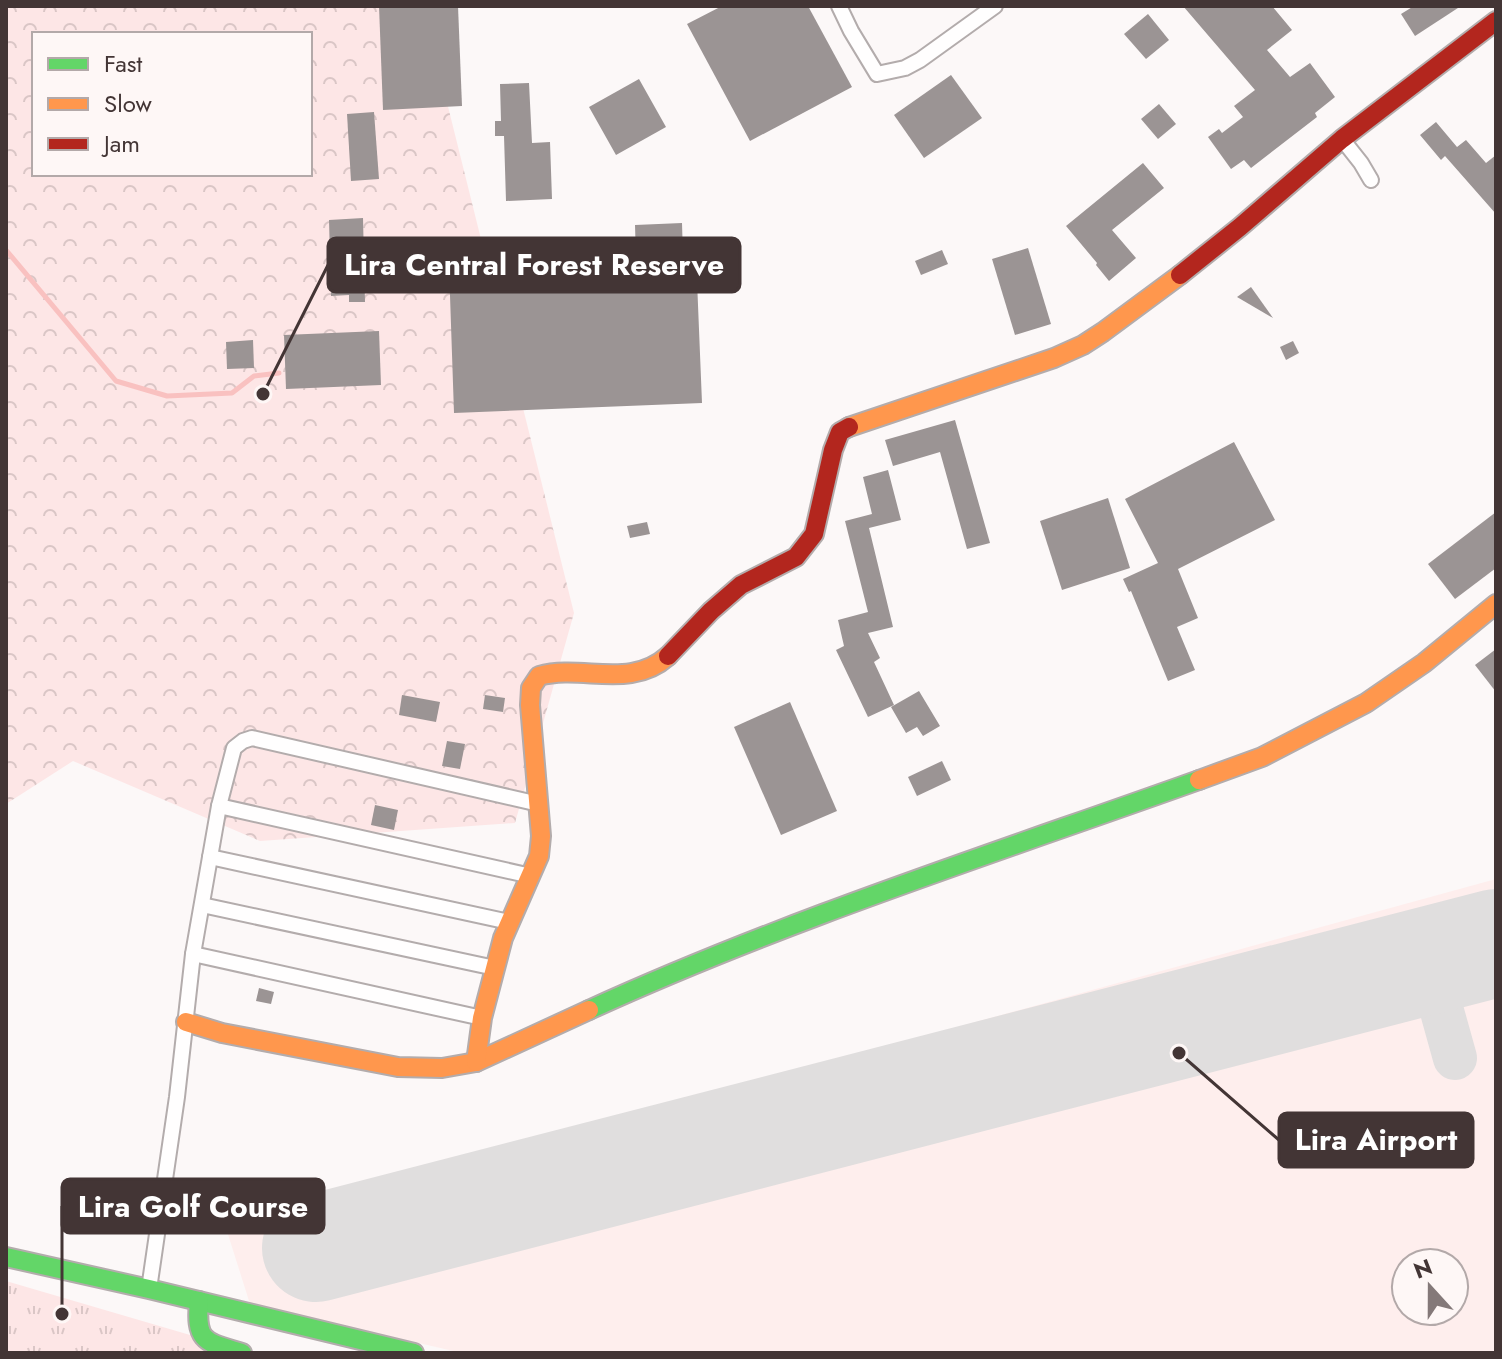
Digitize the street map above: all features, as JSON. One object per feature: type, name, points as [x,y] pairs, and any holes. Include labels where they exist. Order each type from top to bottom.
[{"type":"street","points":[[839,6],[877,74],[905,68],[920,60],[995,6]]},
{"type":"street","points":[[476,1062],[482,1018],[503,938],[539,856],[541,836],[530,705],[531,688],[539,676],[554,672],[607,675],[656,667],[741,585],[796,557],[809,542],[814,534],[840,432],[852,425],[1024,369],[1083,345],[1201,259],[1342,139],[1496,21]]},
{"type":"street","points":[[1342,139],[1371,180]]},
{"type":"street","points":[[186,1022],[222,1033],[398,1067],[442,1068],[476,1062],[629,992],[802,922],[1262,757],[1317,730],[1397,683],[1496,604]]},
{"type":"street","points":[[149,1289],[193,954],[219,806],[234,748],[252,738],[539,804]]},
{"type":"street","points":[[219,806],[531,876]]},
{"type":"street","points":[[210,857],[509,922]]},
{"type":"street","points":[[202,905],[495,968]]},
{"type":"street","points":[[193,954],[482,1018]]},
{"type":"street","points":[[6,1257],[414,1353]]},
{"type":"street","points":[[199,1301],[196,1326],[203,1338],[242,1353]]},
{"type":"shaded area","points":[[1496,879],[1496,1353],[462,1353],[250,1304],[226,1228]]},
{"type":"green space","points":[[6,6],[423,6],[574,613],[515,823],[260,841],[73,761],[6,804]]},
{"type":"green space","points":[[6,1281],[231,1347],[237,1353],[6,1353]]},
{"type":"building","points":[[379,6],[458,6],[462,106],[383,110]]},
{"type":"building","points":[[722,6],[808,6],[852,87],[750,141],[687,24]]},
{"type":"building","points":[[1183,6],[1272,6],[1292,30],[1267,50],[1290,77],[1310,63],[1335,97],[1315,113],[1317,117],[1251,168],[1244,160],[1231,169],[1208,137],[1219,129],[1222,133],[1243,117],[1234,106],[1255,90]]},
{"type":"building","points":[[1414,6],[1461,6],[1415,36],[1401,14]]},
{"type":"building","points":[[1148,14],[1169,40],[1146,59],[1124,34]]},
{"type":"building","points":[[951,75],[982,118],[924,158],[894,115]]},
{"type":"building","points":[[639,79],[666,127],[616,155],[589,107]]},
{"type":"building","points":[[529,83],[532,143],[550,142],[552,199],[506,201],[504,136],[495,136],[495,121],[501,121],[500,84]]},
{"type":"building","points":[[1159,104],[1176,124],[1158,139],[1141,119]]},
{"type":"building","points":[[374,112],[379,179],[351,181],[347,114]]},
{"type":"building","points":[[1436,122],[1457,147],[1466,140],[1486,163],[1496,155],[1496,214],[1445,156],[1441,160],[1420,135]]},
{"type":"building","points":[[1143,163],[1164,188],[1112,230],[1136,258],[1109,281],[1066,226]]},
{"type":"building","points":[[363,218],[365,302],[349,302],[349,295],[331,296],[329,220]]},
{"type":"building","points":[[682,223],[683,257],[696,256],[702,403],[454,413],[449,266],[462,266],[461,243],[507,242],[508,264],[636,259],[635,225]]},
{"type":"building","points":[[1028,248],[1051,324],[1015,335],[992,259]]},
{"type":"building","points":[[942,250],[948,264],[921,275],[915,261]]},
{"type":"building","points":[[1251,287],[1273,318],[1237,297]]},
{"type":"building","points":[[379,331],[381,385],[286,389],[284,335]]},
{"type":"building","points":[[253,340],[254,368],[227,369],[226,342]]},
{"type":"building","points":[[1293,341],[1299,353],[1286,360],[1280,347]]},
{"type":"building","points":[[955,420],[990,543],[967,549],[940,452],[893,466],[885,440]]},
{"type":"building","points":[[1234,442],[1275,520],[1178,569],[1198,618],[1177,627],[1195,670],[1168,681],[1131,591],[1123,579],[1158,563],[1125,499]]},
{"type":"building","points":[[888,470],[901,520],[869,528],[893,627],[868,633],[880,658],[874,662],[894,705],[868,717],[836,650],[844,646],[838,620],[868,612],[845,521],[872,514],[863,477]]},
{"type":"building","points":[[1108,498],[1130,568],[1062,590],[1040,521]]},
{"type":"building","points":[[1496,512],[1496,568],[1455,599],[1428,564]]},
{"type":"building","points":[[647,522],[650,534],[630,538],[627,526]]},
{"type":"building","points":[[1496,649],[1496,692],[1475,665]]},
{"type":"building","points":[[919,691],[940,726],[923,736],[917,727],[906,733],[891,707]]},
{"type":"building","points":[[402,695],[440,702],[436,722],[399,715]]},
{"type":"building","points":[[485,695],[505,698],[503,712],[483,709]]},
{"type":"building","points":[[790,702],[837,811],[781,835],[734,727]]},
{"type":"building","points":[[447,741],[465,744],[460,769],[442,766]]},
{"type":"building","points":[[942,761],[951,780],[917,796],[908,777]]},
{"type":"building","points":[[375,805],[398,810],[394,830],[371,825]]},
{"type":"building","points":[[259,988],[274,992],[271,1004],[256,1001]]},
{"type":"waterway","points":[[6,250],[116,381],[167,396],[232,393],[254,376],[279,373]]},
{"type":"taxiway","points":[[1428,961],[1455,1058]]},
{"type":"runway","points":[[316,1248],[1496,943]]},
{"type":"traffic: fast","points":[[589,1010],[815,917],[1199,780]]},
{"type":"traffic: fast","points":[[6,1257],[414,1353]]},
{"type":"traffic: fast","points":[[199,1301],[201,1333],[212,1343],[242,1353]]},
{"type":"traffic: slow","points":[[849,427],[1054,358],[1083,345],[1180,275]]},
{"type":"traffic: slow","points":[[1199,780],[1262,757],[1366,703],[1424,663],[1496,604]]},
{"type":"traffic: slow","points":[[476,1062],[482,1018],[503,938],[539,856],[541,836],[531,688],[539,676],[638,672],[668,656]]},
{"type":"traffic: slow","points":[[186,1022],[222,1033],[398,1067],[442,1068],[476,1062],[589,1010]]},
{"type":"traffic: jam","points":[[1180,275],[1342,139],[1496,21]]},
{"type":"traffic: jam","points":[[668,656],[741,585],[796,557],[814,534],[833,450],[840,432],[849,427]]},
{"type":"place","name":"Lira Central Forest Reserve","points":[[263,394]]},
{"type":"place","name":"Lira Airport","points":[[1179,1053]]},
{"type":"place","name":"Lira Golf Course","points":[[62,1314]]}]
